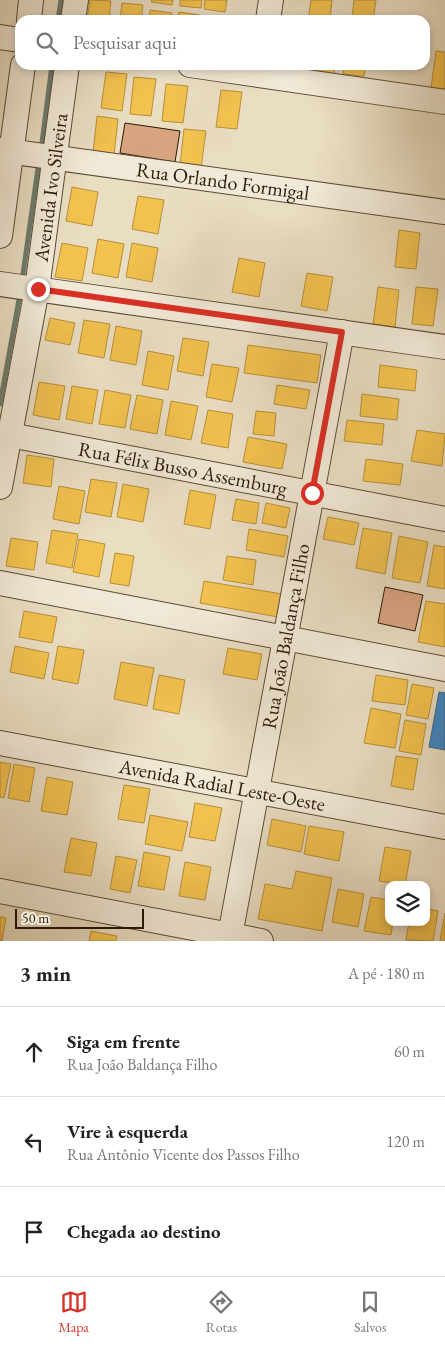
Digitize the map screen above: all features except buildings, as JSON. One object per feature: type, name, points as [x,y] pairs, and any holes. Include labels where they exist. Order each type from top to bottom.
[{"type":"street","points":[[30,15],[31,0]]},
{"type":"street","points":[[74,15],[76,0]]},
{"type":"street","points":[[269,15],[271,0]]},
{"type":"street","points":[[0,38],[15,40]]},
{"type":"street","points":[[0,236],[22,70]]},
{"type":"street","name":"Avenida Ivo Silveira","points":[[0,487],[10,435],[18,287],[52,157],[66,70]]},
{"type":"street","points":[[261,70],[445,102]]},
{"type":"street","name":"Rua Orlando Formigal","points":[[12,151],[445,212]]},
{"type":"street","points":[[18,287],[445,347]]},
{"type":"street","name":"Rua João Baldança Filho","points":[[229,938],[342,332]]},
{"type":"street","name":"Rua Félix Busso Assemburg","points":[[10,435],[445,519]]},
{"type":"street","points":[[0,583],[445,669]]},
{"type":"street","name":"Avenida Radial Leste-Oeste","points":[[0,743],[445,827]]},
{"type":"street","points":[[0,891],[229,938],[261,941]]},
{"type":"waterway","points":[[59,15],[61,0]]},
{"type":"waterway","points":[[41,150],[51,70]]},
{"type":"waterway","points":[[22,281],[39,161]]},
{"type":"waterway","points":[[0,404],[20,294]]},
{"type":"route","points":[[38,289],[342,332],[312,493]]}]
